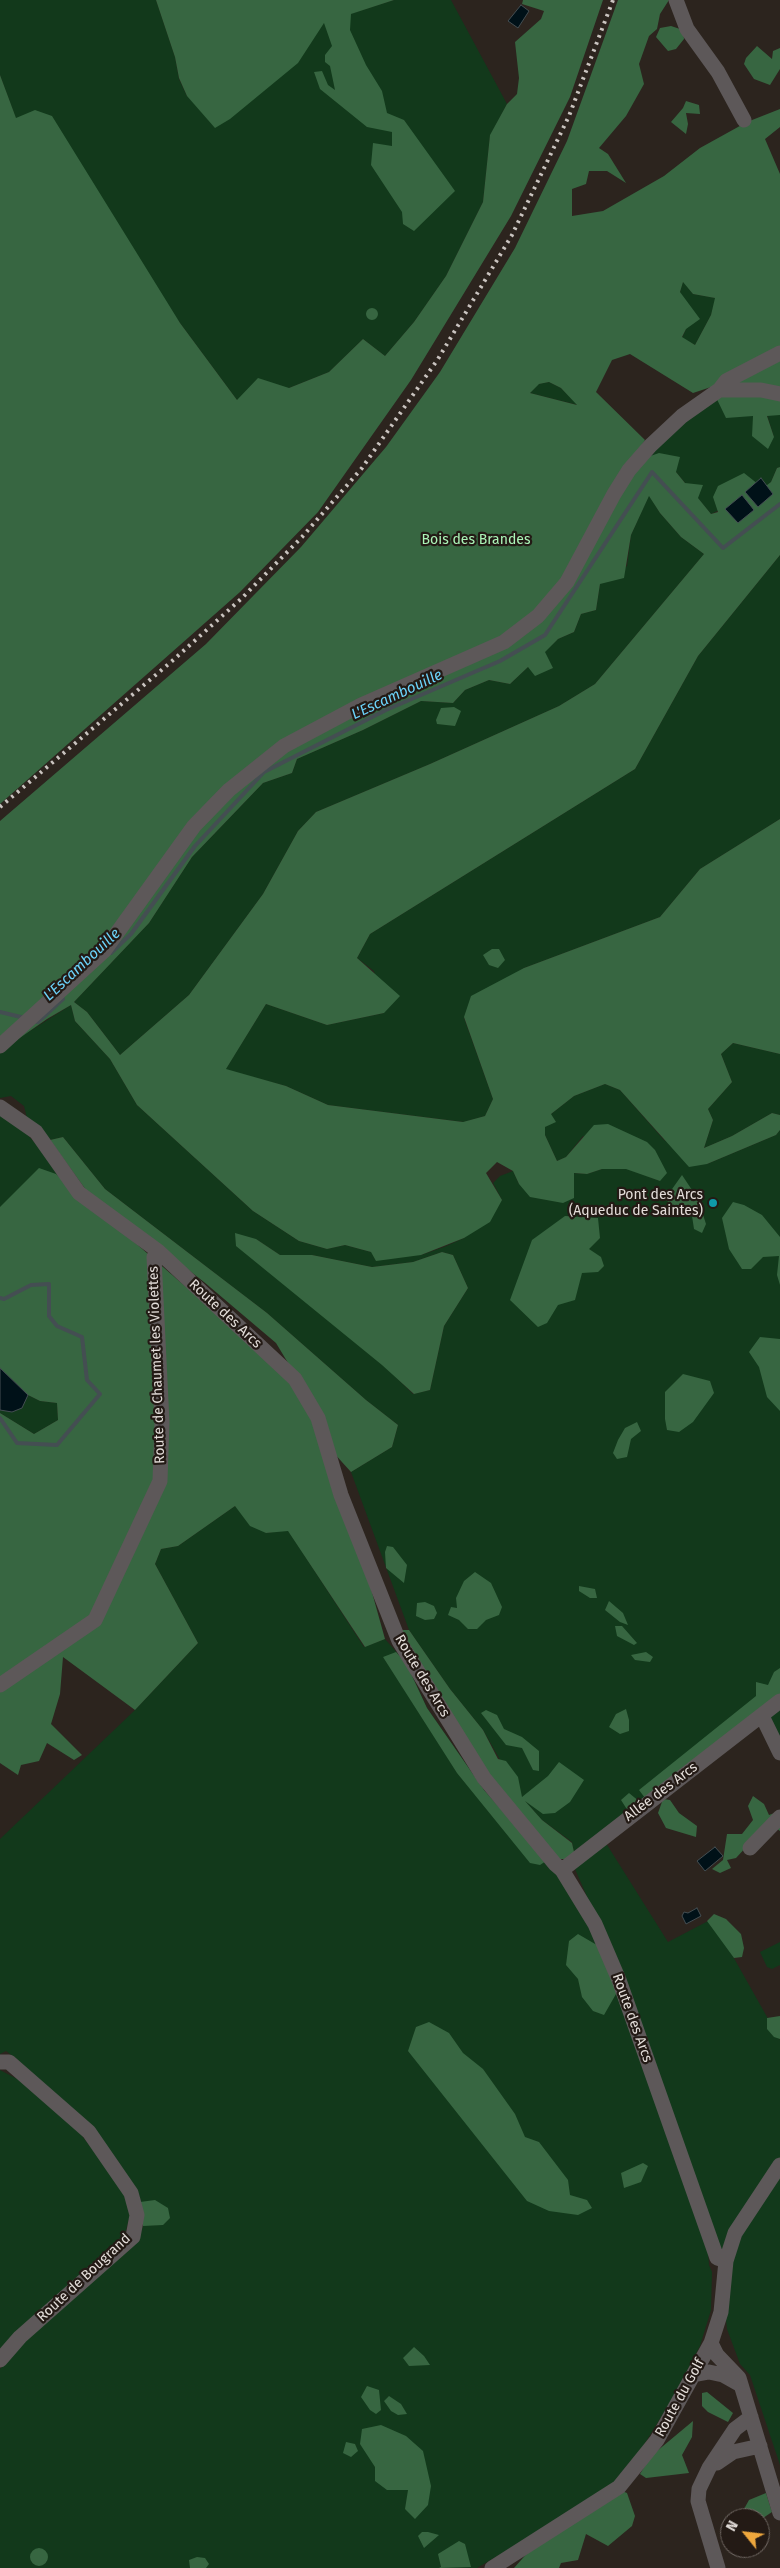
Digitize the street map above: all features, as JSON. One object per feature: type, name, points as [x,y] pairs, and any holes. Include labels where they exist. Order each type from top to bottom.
[{"type":"street","points":[[676,0],[687,28],[718,72],[744,120]]},
{"type":"street","points":[[0,1046],[104,951],[194,826],[235,785],[284,746],[361,705],[504,642],[538,616],[567,582],[614,494],[630,470],[650,446],[682,416],[719,390],[726,381],[780,353]]},
{"type":"street","points":[[719,390],[761,390],[780,393]]},
{"type":"street","name":"Route des Arcs","points":[[0,1107],[36,1132],[79,1193],[158,1251],[295,1379],[318,1418],[341,1495],[399,1641],[484,1778],[562,1870],[595,1924],[620,1980],[717,2258],[726,2261]]},
{"type":"street","name":"Route de Chaumet les Violettes","points":[[0,1685],[95,1620],[160,1481],[162,1422],[154,1257],[158,1251]]},
{"type":"street","name":"Allée des Arcs","points":[[562,1870],[780,1701]]},
{"type":"street","points":[[762,1716],[780,1752]]},
{"type":"street","points":[[750,1848],[780,1817]]},
{"type":"street","name":"Route de Bougrand","points":[[0,2062],[9,2062],[89,2132],[131,2193],[137,2215],[132,2237],[20,2337],[0,2360]]},
{"type":"street","name":"Route du Golf","points":[[492,2568],[619,2486],[658,2440],[711,2343],[721,2312],[726,2261],[735,2233],[780,2165]]},
{"type":"street","points":[[711,2343],[718,2355],[739,2378],[780,2513]]},
{"type":"street","points":[[693,2375],[709,2372],[723,2375],[741,2385]]},
{"type":"street","points":[[718,2568],[698,2501],[699,2489],[709,2468],[734,2430],[751,2417]]},
{"type":"street","points":[[709,2468],[733,2452],[760,2446]]},
{"type":"green space","points":[[0,0],[156,0],[175,57],[179,79],[187,96],[324,22],[394,0],[451,0],[507,104],[490,136],[483,202],[446,276],[414,322],[385,356],[363,339],[329,372],[289,388],[237,400],[180,323],[16,119],[0,75]]},
{"type":"green space","points":[[156,0],[394,0],[351,14],[350,30],[366,65],[382,91],[387,113],[404,120],[455,191],[414,231],[403,224],[402,212],[371,165],[373,143],[392,146],[392,132],[367,127],[320,89],[314,72],[322,71],[328,85],[335,90],[330,66],[325,62],[325,55],[332,46],[324,23],[298,63],[230,119],[215,128],[187,96],[179,78],[175,57]]},
{"type":"green space","points":[[523,0],[603,0],[570,97],[511,216],[411,380],[318,512],[240,592],[0,804],[0,75],[16,118],[35,110],[52,116],[180,323],[237,400],[258,378],[289,388],[329,372],[363,339],[385,356],[414,322],[446,276],[483,202],[490,135],[507,104],[517,94],[519,78],[515,42],[541,19],[544,11],[522,4]]},
{"type":"green space","name":"Bois des Brandes","points":[[618,0],[669,0],[660,14],[657,29],[649,36],[639,64],[644,84],[626,116],[599,148],[608,154],[626,183],[607,171],[589,171],[586,184],[572,189],[572,216],[603,211],[664,176],[700,148],[747,122],[780,109],[780,127],[765,139],[780,174],[780,415],[767,416],[774,437],[768,449],[752,436],[753,416],[726,418],[711,387],[693,393],[630,354],[612,360],[596,392],[645,440],[630,463],[659,453],[680,457],[676,472],[685,483],[703,485],[698,498],[711,514],[718,512],[713,497],[718,486],[744,473],[763,488],[771,482],[777,468],[780,467],[780,555],[698,656],[635,769],[370,934],[357,958],[400,996],[384,1013],[327,1025],[266,1004],[226,1069],[286,1086],[328,1105],[463,1122],[485,1116],[493,1099],[464,1017],[471,996],[524,968],[660,917],[700,869],[780,819],[780,1054],[733,1043],[721,1054],[732,1082],[708,1109],[713,1120],[704,1148],[732,1136],[772,1113],[780,1115],[780,1130],[776,1135],[707,1164],[689,1167],[620,1090],[605,1084],[574,1096],[551,1114],[556,1122],[545,1127],[545,1135],[557,1161],[566,1157],[594,1125],[608,1124],[647,1142],[655,1150],[667,1173],[660,1181],[626,1169],[602,1169],[587,1174],[574,1173],[574,1198],[563,1203],[530,1197],[519,1184],[513,1171],[497,1162],[486,1173],[502,1200],[490,1222],[464,1238],[421,1255],[376,1261],[371,1252],[345,1245],[327,1249],[299,1241],[253,1211],[137,1105],[110,1059],[75,1021],[71,1005],[14,1042],[0,1043],[0,821],[206,644],[301,547],[386,447],[440,372],[515,248],[567,141]],"holes":[[[683,282],[693,294],[715,298],[711,315],[695,345],[682,337],[686,329],[700,319],[680,292]],[[549,382],[561,388],[577,405],[530,393],[539,384]],[[649,496],[660,513],[681,537],[704,554],[595,684],[559,706],[430,764],[316,812],[298,831],[263,894],[189,995],[120,1055],[87,1012],[74,1002],[149,923],[192,857],[263,783],[292,773],[297,759],[363,730],[421,701],[453,703],[465,690],[489,680],[510,684],[528,667],[535,676],[553,668],[545,652],[558,639],[574,632],[581,614],[596,610],[600,584],[624,578],[631,535]]]},
{"type":"green space","points":[[671,26],[683,30],[684,39],[676,49],[668,51],[656,37],[660,28]]},
{"type":"green space","points":[[757,46],[772,59],[773,51],[780,48],[780,69],[770,85],[754,79],[744,64],[746,58]]},
{"type":"green space","points":[[686,101],[699,105],[700,114],[686,113],[688,124],[686,134],[671,122],[683,108]]},
{"type":"green space","points":[[683,281],[693,294],[716,298],[711,315],[695,345],[682,338],[686,329],[680,292]]},
{"type":"green space","points":[[374,308],[377,309],[377,319],[370,320],[367,319],[366,312],[367,309]]},
{"type":"green space","points":[[549,382],[561,388],[578,405],[530,393],[538,384]]},
{"type":"green space","points":[[715,397],[753,416],[774,437],[767,415],[780,415],[780,467],[777,468],[771,482],[763,489],[711,514],[676,472],[648,457],[681,424]]},
{"type":"green space","points":[[649,495],[660,513],[681,537],[704,554],[595,684],[559,706],[430,764],[316,812],[298,831],[263,894],[189,995],[120,1055],[87,1012],[74,1002],[149,923],[192,857],[263,783],[292,773],[297,759],[363,730],[421,701],[453,703],[465,690],[489,680],[510,684],[528,667],[552,669],[544,652],[558,639],[574,632],[581,614],[596,610],[600,584],[627,566],[631,535]]},
{"type":"green space","points":[[780,555],[780,819],[700,869],[660,917],[524,968],[464,1018],[493,1099],[485,1116],[464,1122],[328,1105],[286,1086],[225,1070],[266,1004],[327,1025],[384,1013],[374,971],[357,958],[370,934],[635,769],[698,656]]},
{"type":"green space","points":[[454,707],[461,711],[455,726],[437,724],[436,720],[441,708]]},
{"type":"green space","points":[[492,949],[499,949],[505,960],[498,968],[489,965],[483,955]]},
{"type":"green space","points":[[71,1005],[75,1021],[110,1059],[137,1105],[253,1211],[299,1241],[327,1249],[345,1245],[371,1252],[421,1255],[444,1247],[464,1238],[502,1200],[493,1183],[500,1176],[513,1171],[519,1184],[573,1173],[587,1174],[602,1169],[626,1168],[660,1181],[583,1136],[566,1157],[557,1161],[545,1135],[545,1127],[551,1114],[574,1096],[605,1084],[620,1090],[664,1140],[707,1164],[776,1135],[780,1130],[780,1694],[574,1852],[572,1842],[542,1820],[522,1798],[483,1730],[450,1689],[409,1630],[351,1472],[392,1447],[398,1425],[366,1400],[267,1313],[105,1189],[63,1137],[50,1140],[27,1118],[24,1106],[11,1096],[0,1098],[0,1050]],"holes":[[[256,1239],[280,1255],[312,1255],[372,1267],[413,1262],[442,1252],[453,1255],[468,1288],[444,1326],[430,1390],[413,1394]]]},
{"type":"green space","points":[[733,1043],[780,1054],[780,1115],[772,1113],[732,1136],[704,1148],[713,1120],[708,1109],[732,1082],[721,1054]]},
{"type":"green space","points":[[0,1111],[26,1133],[46,1155],[65,1182],[0,1207]]},
{"type":"green space","points":[[63,1137],[105,1189],[267,1313],[366,1400],[398,1425],[392,1447],[351,1472],[323,1441],[368,1578],[385,1639],[365,1647],[288,1531],[266,1533],[250,1526],[235,1506],[178,1546],[161,1549],[155,1564],[198,1643],[135,1710],[63,1657],[60,1694],[51,1724],[82,1755],[74,1760],[47,1743],[39,1761],[21,1765],[18,1775],[0,1763],[0,1413],[34,1434],[58,1420],[57,1403],[40,1401],[28,1395],[0,1368],[0,1207],[39,1168],[56,1174],[186,1287],[270,1351],[308,1396],[276,1343],[204,1282],[86,1190],[50,1140]]},
{"type":"green space","points":[[682,1175],[698,1199],[706,1224],[702,1233],[694,1229],[692,1216],[674,1207],[665,1199]]},
{"type":"green space","points":[[733,1202],[744,1205],[762,1215],[780,1237],[780,1285],[777,1275],[779,1256],[763,1257],[751,1269],[742,1269],[729,1249],[722,1218]]},
{"type":"green space","points":[[565,1216],[598,1218],[600,1238],[589,1249],[601,1257],[604,1266],[598,1272],[582,1273],[575,1300],[558,1305],[547,1323],[538,1327],[510,1300],[532,1240]]},
{"type":"green space","points":[[235,1233],[256,1239],[280,1255],[312,1255],[372,1267],[413,1262],[442,1252],[453,1255],[468,1288],[444,1326],[430,1390],[414,1394],[382,1365],[236,1246]]},
{"type":"green space","points":[[760,1337],[780,1339],[780,1411],[767,1397],[759,1367],[749,1352]]},
{"type":"green space","points":[[683,1374],[710,1381],[714,1393],[693,1422],[679,1432],[667,1430],[665,1392]]},
{"type":"green space","points":[[28,1395],[40,1401],[57,1403],[58,1420],[34,1434],[0,1413],[0,1406]]},
{"type":"green space","points":[[637,1422],[641,1431],[631,1439],[627,1457],[617,1459],[613,1453],[618,1440],[625,1428]]},
{"type":"green space","points":[[235,1506],[266,1533],[288,1530],[364,1647],[385,1639],[406,1663],[427,1708],[484,1790],[556,1870],[619,1970],[575,1869],[604,1840],[668,1942],[712,1919],[780,2040],[780,2465],[750,2375],[740,2364],[727,2329],[718,2246],[708,2252],[709,2265],[712,2272],[711,2310],[700,2346],[671,2401],[642,2448],[613,2483],[564,2517],[477,2568],[0,2568],[0,2369],[16,2349],[137,2242],[143,2226],[139,2195],[118,2161],[80,2119],[19,2061],[6,2051],[0,2054],[0,1839],[135,1710],[198,1643],[155,1564],[161,1549],[178,1546]]},
{"type":"green space","points":[[387,1546],[393,1547],[407,1565],[404,1583],[386,1568],[385,1552]]},
{"type":"green space","points":[[475,1572],[491,1583],[502,1607],[499,1615],[486,1620],[477,1629],[468,1629],[459,1620],[448,1615],[451,1607],[457,1608],[456,1598],[464,1581]]},
{"type":"green space","points":[[579,1586],[595,1589],[597,1598],[590,1598],[579,1591]]},
{"type":"green space","points":[[609,1601],[623,1613],[628,1625],[620,1622],[605,1610]]},
{"type":"green space","points":[[425,1602],[434,1606],[437,1613],[434,1619],[425,1620],[416,1616],[417,1603]]},
{"type":"green space","points":[[615,1626],[622,1626],[637,1643],[634,1645],[617,1636]]},
{"type":"green space","points":[[400,1630],[409,1630],[450,1689],[483,1730],[498,1759],[506,1761],[518,1777],[522,1797],[548,1776],[559,1762],[584,1780],[570,1802],[555,1813],[543,1814],[525,1801],[542,1820],[572,1843],[574,1852],[566,1859],[558,1859],[484,1778]]},
{"type":"green space","points":[[396,1652],[406,1663],[427,1708],[484,1790],[546,1861],[540,1865],[530,1863],[457,1773],[383,1657]]},
{"type":"green space","points":[[646,1652],[653,1657],[650,1662],[635,1660],[631,1655]]},
{"type":"green space","points":[[780,1668],[780,1694],[645,1798],[639,1790],[756,1696],[756,1682],[768,1685],[774,1672]]},
{"type":"green space","points":[[780,1704],[780,1747],[769,1725],[770,1714]]},
{"type":"green space","points":[[626,1709],[629,1731],[620,1734],[609,1727],[616,1714]]},
{"type":"green space","points":[[486,1710],[497,1715],[504,1729],[522,1737],[539,1751],[539,1771],[533,1770],[522,1748],[506,1745],[481,1713]]},
{"type":"green space","points":[[629,1793],[640,1802],[628,1811],[621,1800]]},
{"type":"green space","points":[[753,1796],[764,1804],[769,1815],[780,1811],[780,1831],[776,1828],[760,1832],[736,1858],[727,1860],[731,1868],[720,1873],[712,1869],[723,1860],[727,1834],[742,1834],[753,1820],[748,1806]]},
{"type":"green space","points":[[663,1799],[670,1800],[679,1813],[697,1826],[696,1837],[666,1828],[658,1813]]},
{"type":"green space","points":[[714,1914],[726,1919],[741,1934],[744,1948],[742,1957],[734,1958],[707,1921]]},
{"type":"green space","points":[[578,1934],[602,1948],[620,1987],[604,2015],[593,2011],[582,1997],[578,1979],[566,1965],[569,1941]]},
{"type":"green space","points":[[780,1942],[780,1965],[772,1969],[767,1967],[760,1952]]},
{"type":"green space","points":[[780,2016],[780,2039],[774,2037],[767,2029],[767,2018]]},
{"type":"green space","points":[[429,2022],[449,2033],[463,2053],[483,2069],[515,2114],[525,2137],[539,2142],[568,2180],[570,2195],[587,2200],[592,2208],[578,2215],[549,2211],[527,2201],[408,2051],[416,2027]]},
{"type":"green space","points":[[0,2070],[25,2083],[69,2119],[128,2195],[130,2216],[126,2230],[115,2248],[0,2356]]},
{"type":"green space","points":[[643,2163],[648,2166],[641,2182],[624,2188],[621,2173]]},
{"type":"green space","points":[[155,2200],[168,2208],[170,2218],[163,2225],[143,2226],[140,2202]]},
{"type":"green space","points":[[414,2347],[430,2365],[409,2366],[403,2358]]},
{"type":"green space","points":[[367,2386],[379,2390],[381,2410],[376,2414],[370,2410],[361,2397]]},
{"type":"green space","points":[[707,2392],[733,2413],[728,2422],[708,2412],[702,2406],[702,2393]]},
{"type":"green space","points":[[389,2396],[401,2404],[407,2414],[398,2415],[391,2411],[384,2401]]},
{"type":"green space","points":[[693,2421],[692,2437],[682,2455],[689,2473],[646,2478],[640,2474],[651,2456]]},
{"type":"green space","points":[[381,2425],[406,2436],[423,2451],[431,2486],[428,2505],[415,2519],[405,2509],[408,2490],[387,2490],[375,2481],[375,2467],[360,2444],[362,2429]]},
{"type":"green space","points":[[346,2442],[355,2444],[358,2451],[351,2457],[343,2453]]},
{"type":"green space","points":[[620,2490],[627,2493],[635,2516],[632,2526],[608,2546],[586,2534],[578,2560],[561,2563],[559,2568],[514,2568],[530,2550]]},
{"type":"green space","points":[[766,2493],[772,2512],[770,2513],[770,2508],[745,2508],[749,2500]]},
{"type":"green space","points":[[422,2532],[439,2535],[424,2548],[418,2536]]},
{"type":"green space","points":[[459,2541],[465,2544],[471,2567],[439,2568],[441,2567],[438,2554]]},
{"type":"green space","points":[[35,2548],[43,2548],[48,2553],[46,2564],[35,2566],[30,2561],[30,2553]]},
{"type":"green space","points":[[197,2557],[205,2558],[209,2564],[206,2568],[190,2568],[189,2560]]},
{"type":"shaded area","points":[[521,5],[529,11],[518,28],[508,21]]},
{"type":"shaded area","points":[[761,478],[773,494],[758,507],[745,492]]},
{"type":"shaded area","points":[[742,495],[754,510],[738,523],[725,509]]},
{"type":"shaded area","points":[[0,1368],[28,1395],[22,1408],[12,1412],[0,1410]]},
{"type":"shaded area","points":[[715,1847],[723,1856],[705,1871],[697,1861]]},
{"type":"shaded area","points":[[697,1908],[701,1916],[686,1924],[682,1916],[684,1912],[688,1913]]},
{"type":"waterway","name":"L'Escambouille","points":[[111,953],[131,934],[195,846],[264,772],[386,710],[500,661],[545,635],[652,472],[723,548],[780,504]]},
{"type":"waterway","name":"L'Escambouille","points":[[34,1021],[38,1022],[63,999]]},
{"type":"waterway","name":"L'Escambouille","points":[[0,1012],[25,1018]]},
{"type":"waterway","name":"L'Escambouille","points":[[0,1298],[4,1299],[31,1285],[49,1284],[49,1316],[57,1326],[82,1337],[87,1380],[100,1394],[57,1445],[17,1443],[0,1418]]},
{"type":"railway","points":[[0,807],[171,662],[241,599],[302,537],[362,468],[438,359],[512,235],[569,116],[613,0]]},
{"type":"place","name":"Pont des Arcs (Aqueduc de Saintes)","points":[[713,1203]]}]
